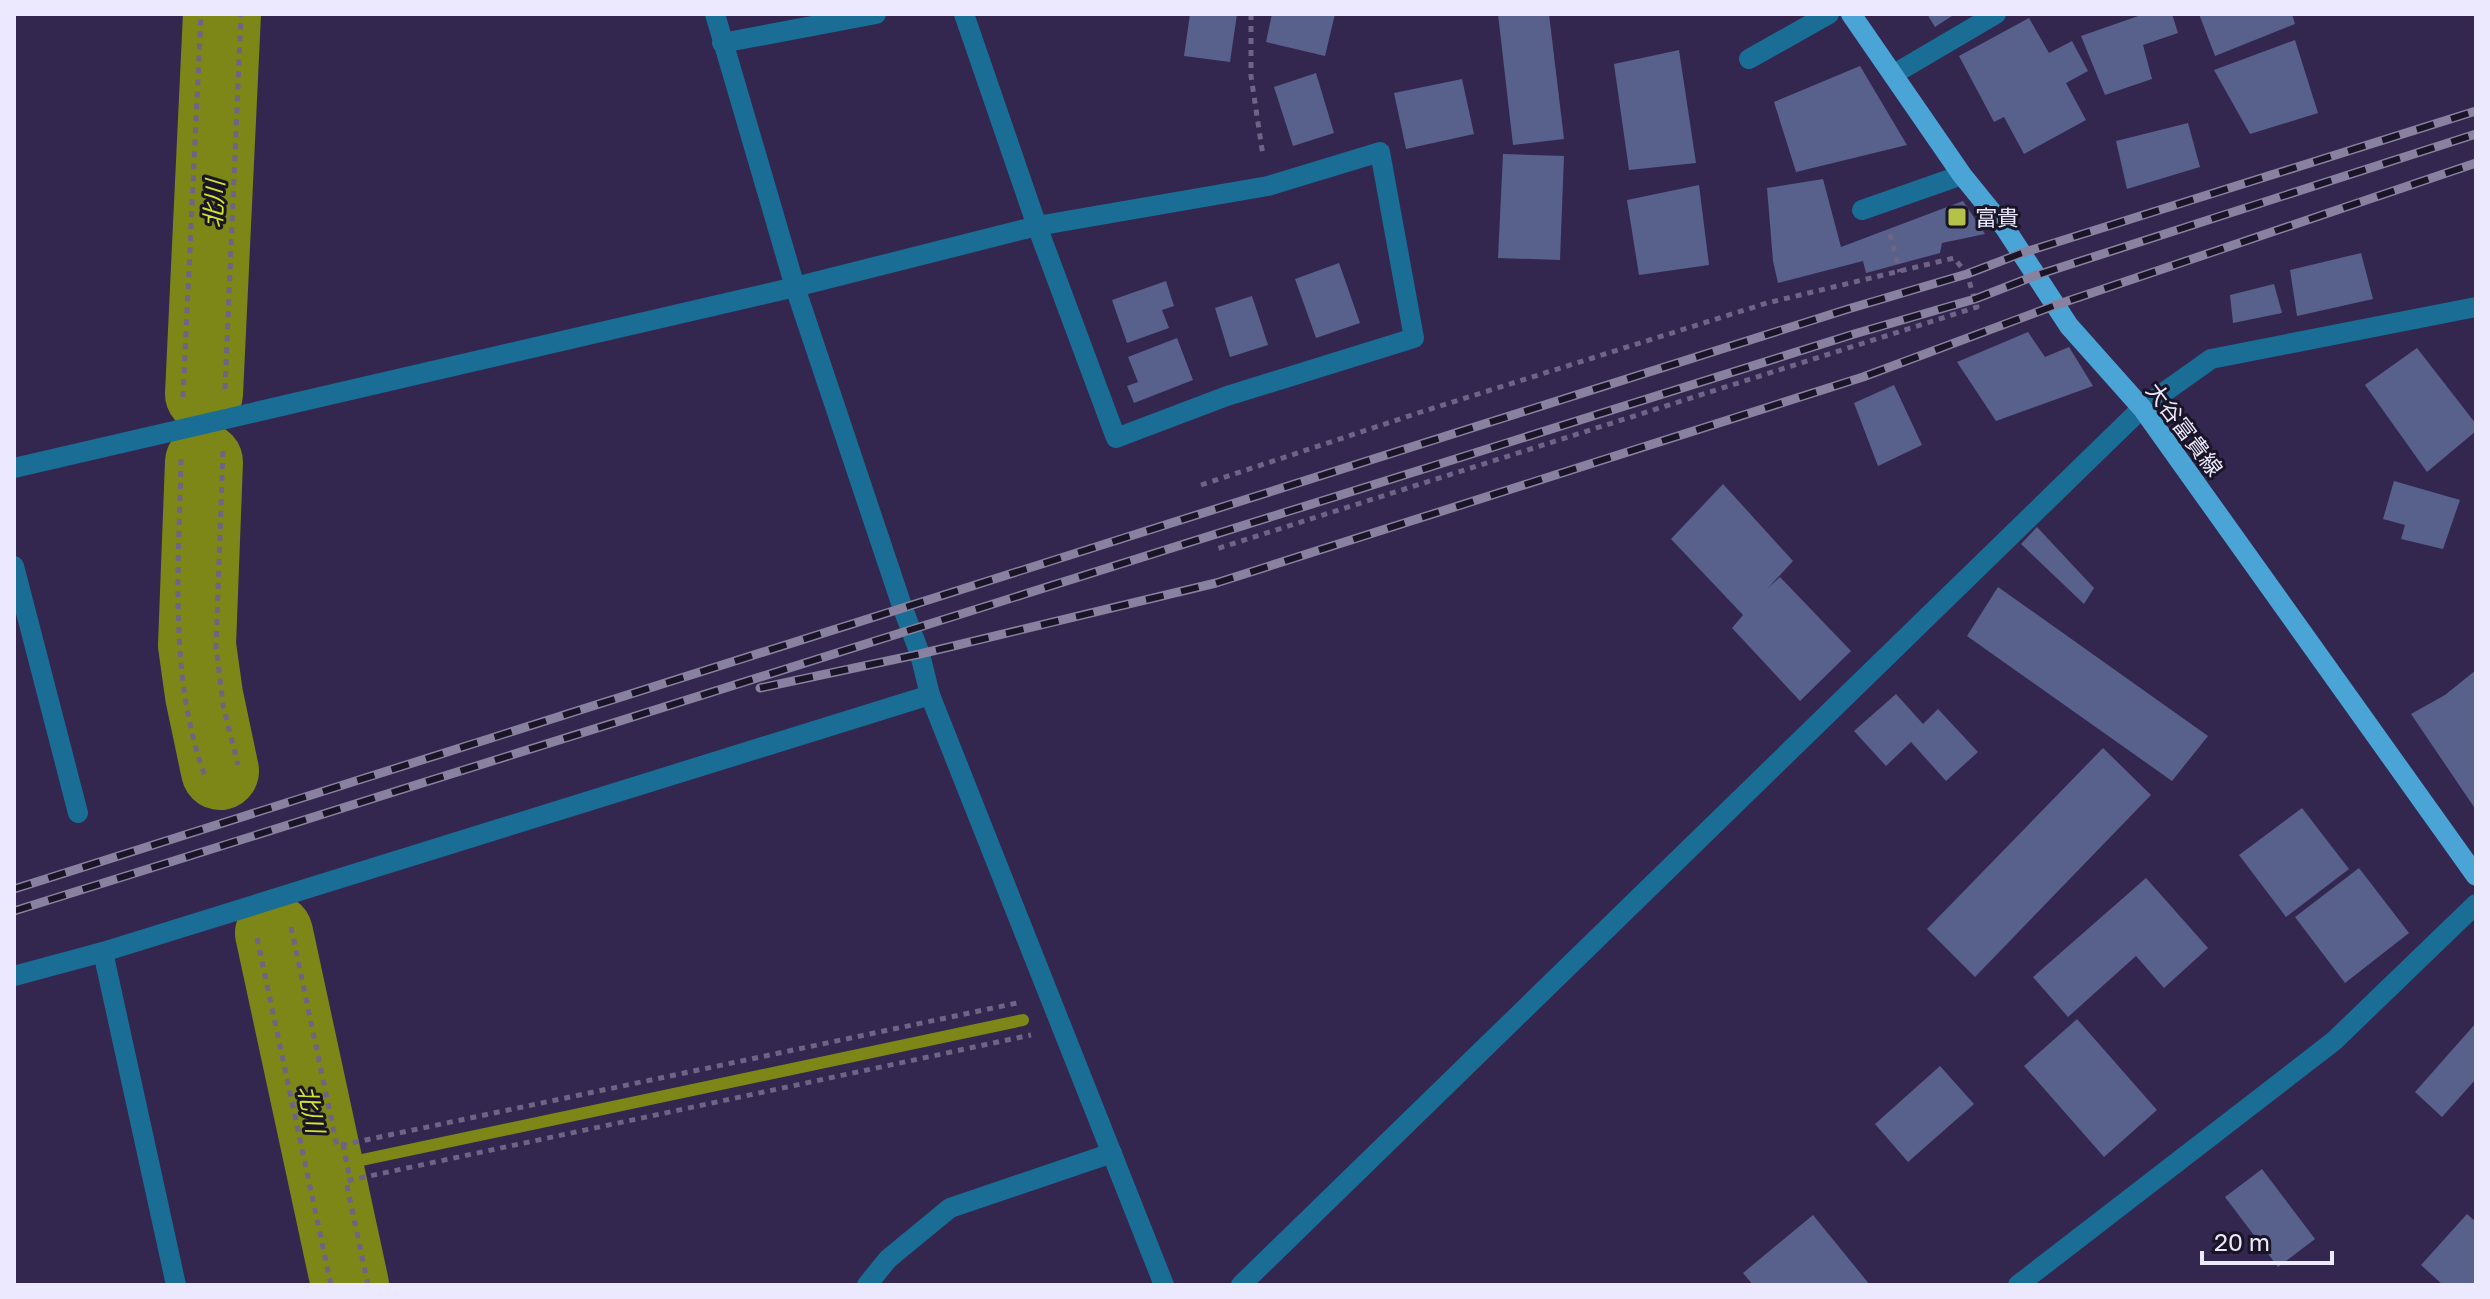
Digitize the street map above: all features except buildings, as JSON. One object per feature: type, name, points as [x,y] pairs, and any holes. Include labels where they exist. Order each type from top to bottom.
[{"type":"main road","name":"大谷富貴線","points":[[1851,14],[1962,175],[2005,228],[2069,326],[2142,408],[2476,876]]},
{"type":"street","points":[[715,14],[795,287],[920,654],[930,695],[1164,1285]]},
{"type":"street","points":[[722,43],[876,14]]},
{"type":"street","points":[[14,468],[795,287],[1037,226],[1268,186],[1380,152],[1414,338],[1227,396],[1116,438],[1037,226],[964,14]]},
{"type":"street","points":[[1749,59],[1829,14]]},
{"type":"street","points":[[1894,74],[1996,14]]},
{"type":"street","points":[[1862,210],[1962,175]]},
{"type":"street","points":[[1241,1285],[2142,408],[2211,359],[2476,307]]},
{"type":"street","points":[[14,566],[78,813]]},
{"type":"street","points":[[14,976],[103,952],[930,695]]},
{"type":"street","points":[[2018,1285],[2334,1041],[2476,904]]},
{"type":"street","points":[[103,952],[176,1285]]},
{"type":"street","points":[[867,1285],[888,1259],[950,1208],[1112,1153]]},
{"type":"path","points":[[1251,14],[1251,76],[1268,186]]},
{"type":"path","points":[[1201,485],[1767,303],[1954,258],[1967,274],[1977,307],[1213,550]]},
{"type":"path","points":[[284,895],[337,1146],[1018,1003]]},
{"type":"path","points":[[250,906],[331,1285]]},
{"type":"path","points":[[368,1285],[346,1181],[1032,1035]]},
{"type":"path","points":[[343,1144],[350,1180]]},
{"type":"waterway","name":"北川","points":[[204,394],[222,14]]},
{"type":"waterway","name":"北川","points":[[204,462],[197,645],[220,771]]},
{"type":"waterway","name":"北川","points":[[274,933],[350,1285]]},
{"type":"waterway","points":[[324,1168],[1023,1020]]},
{"type":"railway","points":[[14,889],[2476,111]]},
{"type":"railway","points":[[14,911],[1854,334],[1975,299],[2037,275],[2476,134]]},
{"type":"railway","points":[[760,688],[920,654],[1216,583],[1863,377],[2056,305],[2476,163]]},
{"type":"place","name":"富貴","points":[[1957,217]]}]
